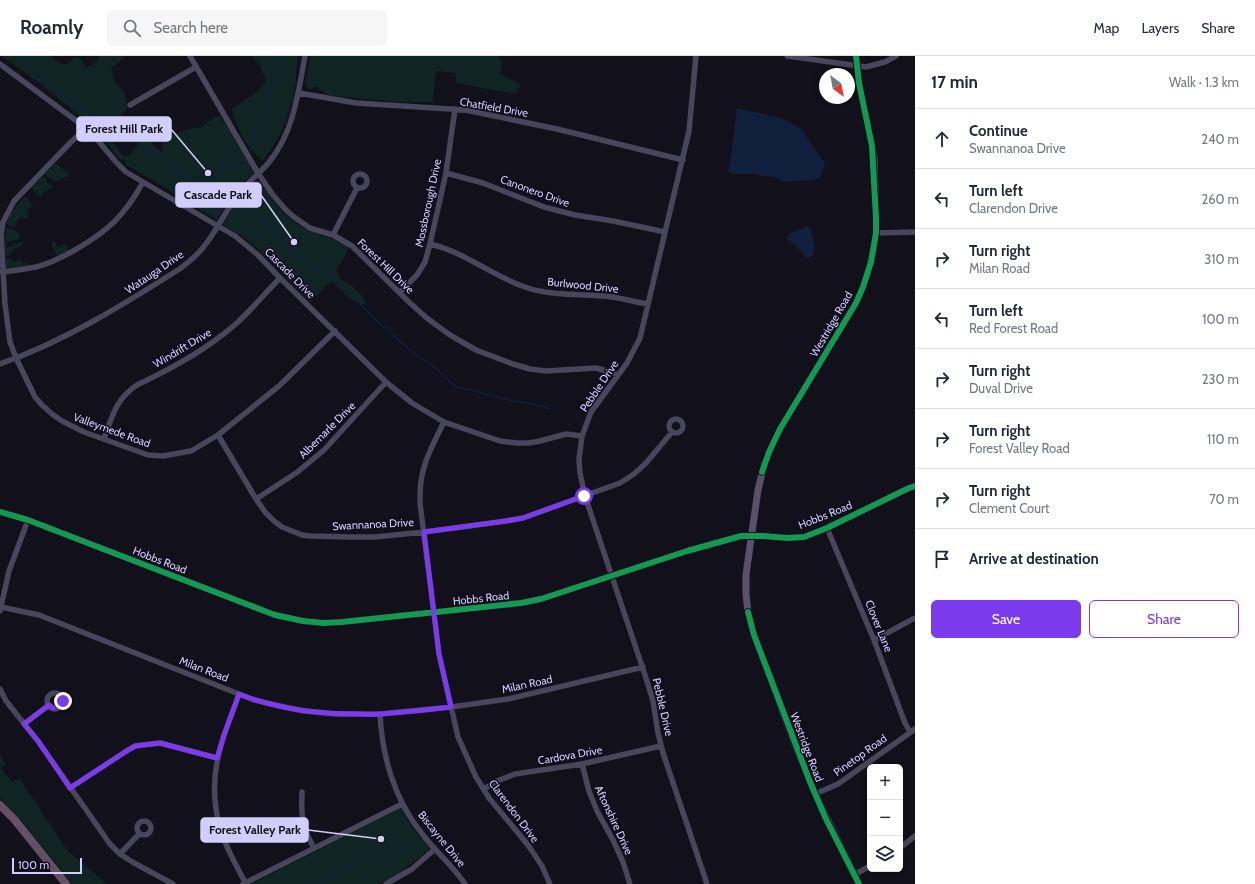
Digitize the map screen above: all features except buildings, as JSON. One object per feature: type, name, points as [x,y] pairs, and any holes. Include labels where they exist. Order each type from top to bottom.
[{"type":"highway","points":[[0,805],[14,819],[66,884]]},
{"type":"main road","name":"Westridge Road","points":[[856,56],[858,83],[874,157],[876,233],[867,276],[856,303],[786,418],[764,465],[758,490],[751,536],[746,575],[746,595],[748,612],[752,626],[797,750],[815,794],[858,884]]},
{"type":"street","name":"Forest Hill Drive","points":[[190,56],[258,173],[273,195],[286,210],[310,228],[333,235],[352,246],[428,319],[450,335],[476,350],[530,369],[546,371],[596,368],[618,375]]},
{"type":"street","name":"Watauga Drive","points":[[0,364],[67,336],[94,322],[181,268],[205,246],[237,196],[280,148],[290,124],[299,93],[305,56]]},
{"type":"street","name":"Pebble Drive","points":[[696,56],[689,131],[640,338],[618,375],[591,412],[582,436],[579,459],[584,496],[643,667],[653,701],[661,746],[707,884]]},
{"type":"street","points":[[787,56],[866,67],[877,65],[896,56]]},
{"type":"street","name":"Cascade Drive","points":[[0,64],[86,128],[97,138],[126,172],[236,236],[258,254],[280,278],[386,382],[412,403],[444,422],[500,441],[517,443],[535,442],[566,434],[582,436]]},
{"type":"street","points":[[130,105],[196,67]]},
{"type":"street","name":"Chatfield Drive","points":[[299,93],[356,103],[465,110],[557,129],[682,160]]},
{"type":"street","name":"Mossborough Drive","points":[[400,292],[417,275],[425,262],[446,173],[455,109]]},
{"type":"street","name":"Valleymede Road","points":[[86,128],[14,202],[3,222],[1,234],[2,272],[6,318],[10,342],[35,397],[52,414],[66,424],[84,432],[148,455],[163,456],[191,451],[218,435],[278,386],[335,331]]},
{"type":"street","name":"Canonero Drive","points":[[446,173],[484,183],[544,207],[567,213],[665,232]]},
{"type":"street","points":[[2,272],[36,267],[61,257],[91,240],[124,211],[135,197],[143,182]]},
{"type":"street","points":[[333,235],[357,188]]},
{"type":"street","points":[[876,233],[915,232]]},
{"type":"street","name":"Burlwood Drive","points":[[430,244],[456,253],[510,281],[525,287],[555,294],[612,297],[648,304]]},
{"type":"street","name":"Windrift Drive","points":[[104,439],[117,404],[130,390],[185,361],[211,343],[242,318],[280,278]]},
{"type":"street","name":"Albemarle Drive","points":[[256,499],[296,473],[324,450],[386,382]]},
{"type":"street","name":"Clarendon Drive","points":[[444,422],[426,464],[421,481],[420,503],[439,654],[451,707],[458,737],[476,777],[489,798],[528,845],[542,866],[550,884]]},
{"type":"street","name":"Swannanoa Drive","points":[[218,435],[256,499],[265,512],[274,521],[294,533],[310,536],[350,538],[424,532],[523,518],[620,483],[634,474],[650,460],[672,432]]},
{"type":"street","name":"Hobbs Road","points":[[0,512],[28,520],[275,615],[303,621],[323,623],[434,613],[521,603],[542,599],[697,548],[741,536],[804,537],[827,528],[915,486]]},
{"type":"street","points":[[0,609],[9,571],[28,520]]},
{"type":"street","name":"Clover Lane","points":[[827,528],[874,640],[905,723],[912,730]]},
{"type":"street","name":"Milan Road","points":[[0,609],[39,615],[254,700],[304,711],[335,714],[380,714],[451,707],[508,699],[643,667]]},
{"type":"street","points":[[874,640],[915,618]]},
{"type":"street","points":[[0,689],[3,696],[38,741],[110,844],[120,854],[134,863],[173,884]]},
{"type":"street","points":[[239,694],[217,758],[215,795],[216,809],[223,838],[245,884],[402,804]]},
{"type":"street","points":[[24,724],[49,705]]},
{"type":"street","name":"Biscayne Drive","points":[[380,714],[386,758],[402,804],[422,834],[465,884]]},
{"type":"street","name":"Pinetop Road","points":[[815,794],[838,784],[912,730]]},
{"type":"street","points":[[70,788],[135,746],[160,743],[217,758]]},
{"type":"street","name":"Cardova Drive","points":[[484,789],[497,780],[515,774],[582,764],[661,746]]},
{"type":"street","name":"Aftonshire Drive","points":[[582,764],[589,791],[597,811],[623,862],[630,884]]},
{"type":"street","points":[[302,792],[301,816],[304,827],[314,848]]},
{"type":"street","points":[[120,854],[139,834]]},
{"type":"street","points":[[903,846],[915,836]]},
{"type":"street","points":[[386,884],[412,869],[435,849]]},
{"type":"street","points":[[854,875],[867,868]]},
{"type":"green space","points":[[1,56],[52,56],[58,62],[63,64],[67,64],[75,57],[82,60],[86,67],[94,64],[99,56],[126,56],[111,68],[115,83],[124,91],[127,109],[122,115],[128,124],[139,135],[150,134],[154,145],[157,149],[163,152],[161,139],[192,128],[200,128],[215,117],[220,116],[223,122],[225,121],[256,171],[239,186],[217,220],[125,164],[125,159],[120,160],[104,139],[110,138],[122,155],[128,156],[138,145],[136,137],[129,131],[123,135],[106,126],[94,127],[38,82]]},
{"type":"green space","points":[[252,56],[298,56],[295,88],[283,129],[269,153],[263,160],[257,156],[243,138],[232,109],[258,91],[266,81],[260,66]]},
{"type":"green space","points":[[310,56],[498,56],[502,62],[500,73],[521,85],[515,94],[456,83],[456,73],[436,71],[433,102],[397,102],[328,95],[316,86],[311,90],[305,85]]},
{"type":"green space","points":[[56,163],[67,172],[70,177],[69,178],[67,176],[57,181],[49,178],[45,174]]},
{"type":"green space","points":[[43,176],[47,179],[46,181],[53,186],[52,189],[50,188],[46,192],[45,191],[40,197],[31,188]]},
{"type":"green space","points":[[257,180],[266,188],[280,209],[294,222],[307,230],[343,244],[349,248],[337,270],[339,278],[352,286],[362,296],[366,305],[351,299],[333,282],[327,285],[310,302],[260,251],[244,237],[223,225],[242,194]]},
{"type":"green space","points":[[25,196],[33,204],[27,212],[28,219],[22,217],[18,219],[14,227],[6,224],[11,213]]},
{"type":"green space","points":[[7,227],[16,231],[21,236],[17,240],[7,243],[6,248],[22,241],[23,246],[15,248],[10,252],[11,254],[5,256],[4,239],[5,228]]},
{"type":"green space","points":[[54,241],[58,247],[65,244],[69,251],[57,256],[52,245],[52,242]]},
{"type":"green space","points":[[5,259],[12,259],[14,262],[20,260],[24,264],[27,262],[28,267],[8,269],[6,267]]},
{"type":"green space","points":[[0,755],[6,764],[1,768],[12,782],[19,778],[69,852],[107,884],[72,884],[20,819],[0,798]]},
{"type":"green space","points":[[401,808],[413,829],[430,849],[398,874],[378,884],[251,884]]},
{"type":"water","points":[[737,108],[779,118],[795,125],[803,131],[825,163],[820,178],[782,182],[777,177],[762,176],[757,174],[729,173]]},
{"type":"water","points":[[805,227],[809,227],[814,245],[812,256],[806,258],[794,244],[787,239],[790,233]]},
{"type":"waterway","points":[[19,56],[38,76],[73,103],[94,117],[99,118],[129,134],[150,152],[177,167],[203,190],[227,203]]},
{"type":"waterway","points":[[250,151],[252,147],[251,141],[259,123],[282,56]]},
{"type":"waterway","points":[[210,194],[214,191],[210,189],[210,184],[211,180],[217,177],[216,171],[218,166],[236,165],[241,161],[242,157]]},
{"type":"waterway","points":[[235,207],[246,210],[269,223],[285,244],[299,258],[333,278],[376,320],[411,351],[433,366],[455,386],[550,409]]},
{"type":"waterway","points":[[320,884],[333,875],[367,858],[404,850],[418,843]]},
{"type":"cycle path","points":[[762,472],[769,452],[780,429],[856,303],[871,262],[876,233],[872,146],[859,83],[856,56]]},
{"type":"cycle path","points":[[0,512],[28,520],[275,615],[303,621],[323,623],[521,603],[541,599],[687,551],[741,536],[788,538],[804,537],[827,528],[915,486]]},
{"type":"cycle path","points":[[748,612],[754,635],[810,782],[826,819],[859,884]]},
{"type":"place","name":"Forest Hill Park","points":[[208,173]]},
{"type":"place","name":"Cascade Park","points":[[294,242]]},
{"type":"place","name":"Forest Valley Park","points":[[381,839]]},
{"type":"route","points":[[63,701],[61,706],[56,708],[49,705],[24,724],[38,741],[70,788],[135,746],[160,743],[217,758],[239,694],[254,700],[304,711],[335,714],[380,714],[451,707],[439,654],[424,532],[523,518],[563,502],[584,496]]}]
